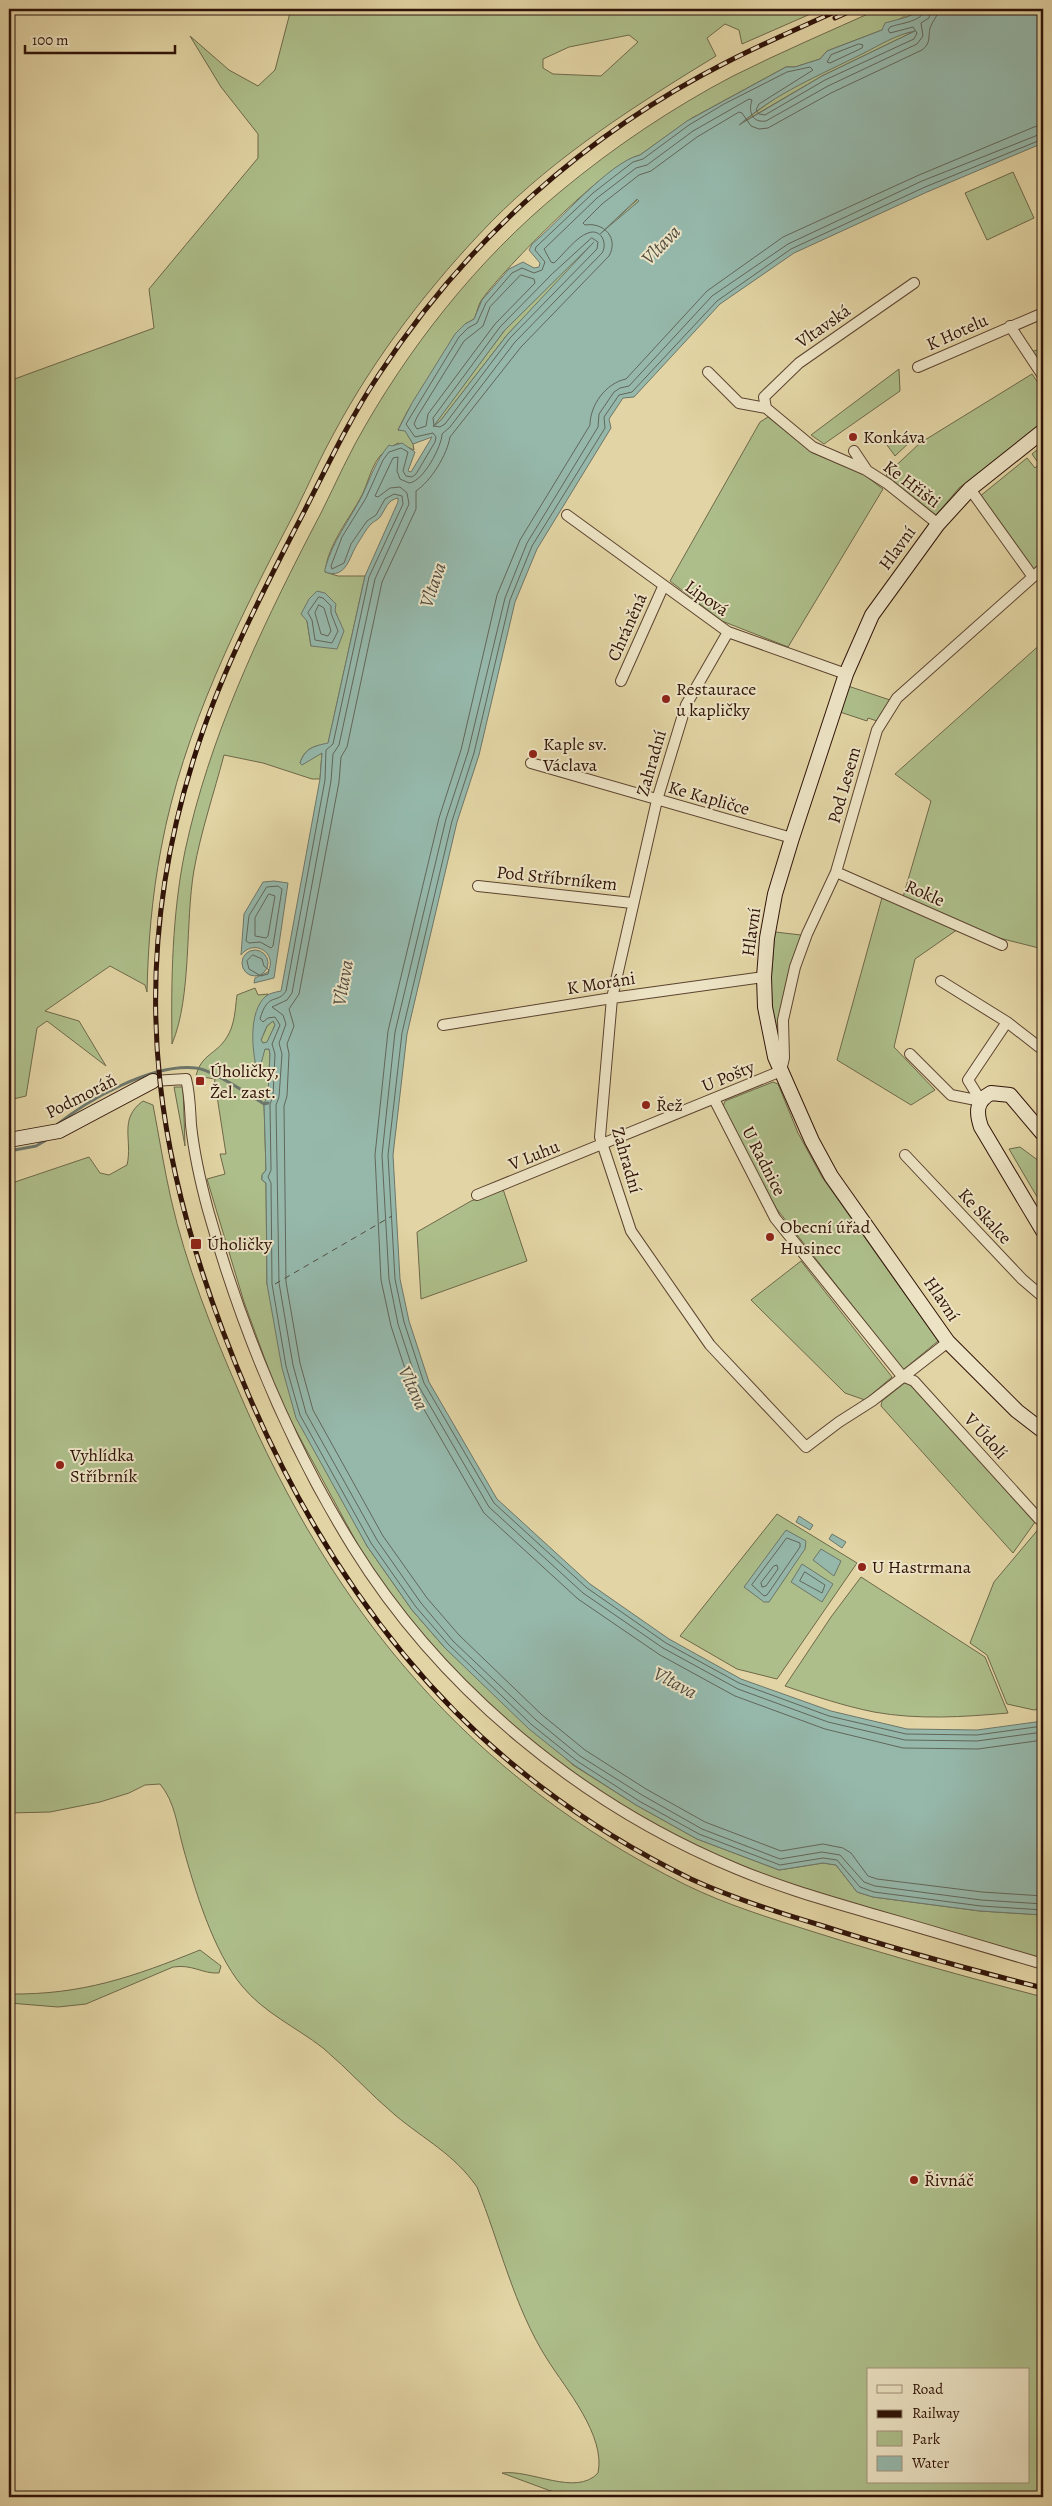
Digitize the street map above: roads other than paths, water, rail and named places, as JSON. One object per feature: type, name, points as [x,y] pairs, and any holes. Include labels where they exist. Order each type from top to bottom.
[{"type":"street","name":"Vltavská","points":[[766,408],[764,397],[799,363],[914,283]]},
{"type":"street","name":"K Hotelu","points":[[918,367],[1010,326],[1043,314]]},
{"type":"street","name":"K Hotelu","points":[[1010,326],[1043,376]]},
{"type":"street","name":"Ke Hřišti","points":[[708,372],[739,403],[766,408],[814,447],[866,470],[888,484],[938,524]]},
{"type":"street","name":"Hlavní","points":[[1043,431],[970,489],[938,524],[872,616],[846,674],[775,894],[767,938],[764,977],[765,1007],[775,1057],[812,1141],[831,1176],[948,1342],[1017,1411],[1043,1431]]},
{"type":"street","name":"Ke Hřišti","points":[[854,451],[866,470]]},
{"type":"street","points":[[970,489],[1033,577]]},
{"type":"street","name":"Lipová","points":[[567,515],[663,587],[728,632],[846,674]]},
{"type":"street","name":"Pod Lesem","points":[[781,1071],[784,1058],[783,1020],[795,968],[806,934],[836,872],[877,730],[897,698],[1043,568]]},
{"type":"street","name":"Chráněná","points":[[621,681],[663,587]]},
{"type":"street","name":"Zahradní","points":[[728,632],[686,705],[657,800],[632,903],[612,998],[600,1126],[603,1144],[631,1231],[710,1345],[806,1447],[839,1422],[872,1402],[902,1376],[948,1342]]},
{"type":"street","name":"Ke Kapličce","points":[[531,763],[792,838]]},
{"type":"street","name":"Rokle","points":[[836,872],[1002,945]]},
{"type":"street","name":"Pod Stříbrníkem","points":[[478,886],[632,903]]},
{"type":"street","name":"K Moráni","points":[[443,1024],[764,977]]},
{"type":"street","points":[[941,981],[1007,1022],[1043,1050]]},
{"type":"street","points":[[981,1101],[968,1080],[1007,1022]]},
{"type":"street","points":[[910,1054],[951,1095],[981,1101]]},
{"type":"street","name":"U Pošty","points":[[603,1144],[781,1071]]},
{"type":"street","points":[[146,1083],[186,1079],[192,1129],[208,1208],[240,1307],[278,1403],[316,1482],[354,1548],[388,1597],[434,1653],[470,1692],[542,1754],[578,1782],[623,1813],[694,1850],[795,1891],[1043,1964]]},
{"type":"street","name":"Podmoráň","points":[[9,1140],[54,1132],[146,1083]]},
{"type":"street","points":[[1043,1134],[1010,1095],[991,1093],[981,1101],[977,1109],[981,1127],[1043,1231]]},
{"type":"street","name":"U Radnice","points":[[714,1099],[775,1218],[902,1376]]},
{"type":"street","name":"V Luhu","points":[[477,1195],[603,1144]]},
{"type":"street","name":"Ke Skalce","points":[[905,1155],[1022,1279],[1043,1297]]},
{"type":"street","name":"V Údolí","points":[[902,1376],[914,1381],[1038,1519],[1043,1519]]},
{"type":"water","name":"Vltava","points":[[924,9],[1043,9],[1043,143],[927,192],[794,253],[720,304],[634,397],[623,398],[609,419],[611,428],[537,549],[515,602],[479,755],[457,822],[407,1034],[393,1155],[400,1279],[409,1321],[429,1382],[497,1499],[590,1584],[669,1639],[741,1679],[831,1711],[907,1729],[977,1730],[1043,1721],[1043,1915],[980,1911],[873,1897],[857,1892],[836,1865],[823,1863],[779,1870],[697,1839],[636,1805],[574,1765],[529,1729],[445,1648],[412,1610],[367,1546],[296,1418],[282,1368],[267,1284],[266,1183],[262,1180],[262,1175],[266,1170],[264,1104],[268,1095],[270,1054],[269,1049],[265,1049],[259,1071],[257,1071],[253,1042],[254,1021],[260,1003],[266,996],[281,991],[320,779],[322,753],[302,765],[300,763],[311,748],[328,743],[365,576],[398,502],[398,498],[389,503],[379,518],[367,528],[343,570],[332,574],[325,572],[325,569],[336,541],[362,496],[377,463],[389,445],[402,443],[415,452],[408,471],[411,472],[432,437],[413,444],[405,431],[398,430],[412,403],[455,334],[465,324],[474,319],[482,300],[509,269],[523,262],[534,268],[539,267],[540,263],[529,250],[532,244],[599,180],[628,160],[640,155],[687,121],[786,67],[795,67],[820,59],[827,51],[882,30],[885,23],[907,17]],"holes":[[[915,31],[822,76],[739,125],[768,103],[799,85],[901,35]],[[637,199],[639,201],[600,234]],[[594,242],[507,335],[441,420],[433,427],[504,331]],[[273,1021],[275,1025],[267,1042],[263,1043],[261,1040],[267,1026]]]},
{"type":"water","points":[[317,591],[325,593],[336,604],[335,611],[344,631],[337,649],[311,646],[307,621],[301,614],[309,599]]},
{"type":"water","points":[[263,882],[288,883],[274,978],[254,983],[255,978],[268,972],[270,959],[263,950],[258,948],[246,950],[241,955],[244,914]]},
{"type":"water","points":[[255,950],[264,954],[268,963],[264,972],[255,976],[246,972],[242,963],[246,954]]},
{"type":"water","points":[[799,1516],[813,1525],[810,1530],[796,1522]]},
{"type":"water","points":[[786,1530],[806,1541],[805,1549],[769,1602],[764,1602],[744,1587]]},
{"type":"water","points":[[832,1534],[846,1542],[842,1548],[829,1539]]},
{"type":"water","points":[[821,1549],[841,1561],[834,1576],[813,1560]]},
{"type":"water","points":[[802,1564],[833,1584],[822,1602],[791,1582]]},
{"type":"waterway","points":[[54,1127],[84,1106],[121,1085],[160,1071],[179,1068],[203,1069],[264,1104],[268,1103]]},
{"type":"waterway","points":[[9,1151],[36,1146],[48,1139]]},
{"type":"railway","points":[[841,9],[743,54],[676,90],[626,122],[578,157],[533,195],[490,236],[449,280],[412,327],[378,376],[344,434],[252,615],[214,700],[194,758],[172,842],[159,924],[156,1003],[160,1082],[172,1160],[191,1238],[217,1316],[249,1396],[303,1506],[335,1559],[369,1610],[407,1658],[448,1704],[492,1747],[576,1812],[652,1859],[691,1879],[754,1904],[848,1934],[1043,1988]]},
{"type":"railway","points":[[835,18],[855,9]]},
{"type":"place","name":"Konkáva","points":[[853,437]]},
{"type":"place","name":"Restaurace u kapličky","points":[[666,699]]},
{"type":"place","name":"Kaple sv. Václava","points":[[533,754]]},
{"type":"place","name":"Úholičky, Žel. zast.","points":[[200,1081]]},
{"type":"place","name":"Řež","points":[[646,1105]]},
{"type":"place","name":"Obecní úřad Husinec","points":[[770,1237]]},
{"type":"place","name":"Úholičky","points":[[196,1244]]},
{"type":"place","name":"Vyhlídka Stříbrník","points":[[60,1465]]},
{"type":"place","name":"U Hastrmana","points":[[862,1567]]},
{"type":"place","name":"Řivnáč","points":[[914,2180]]}]
